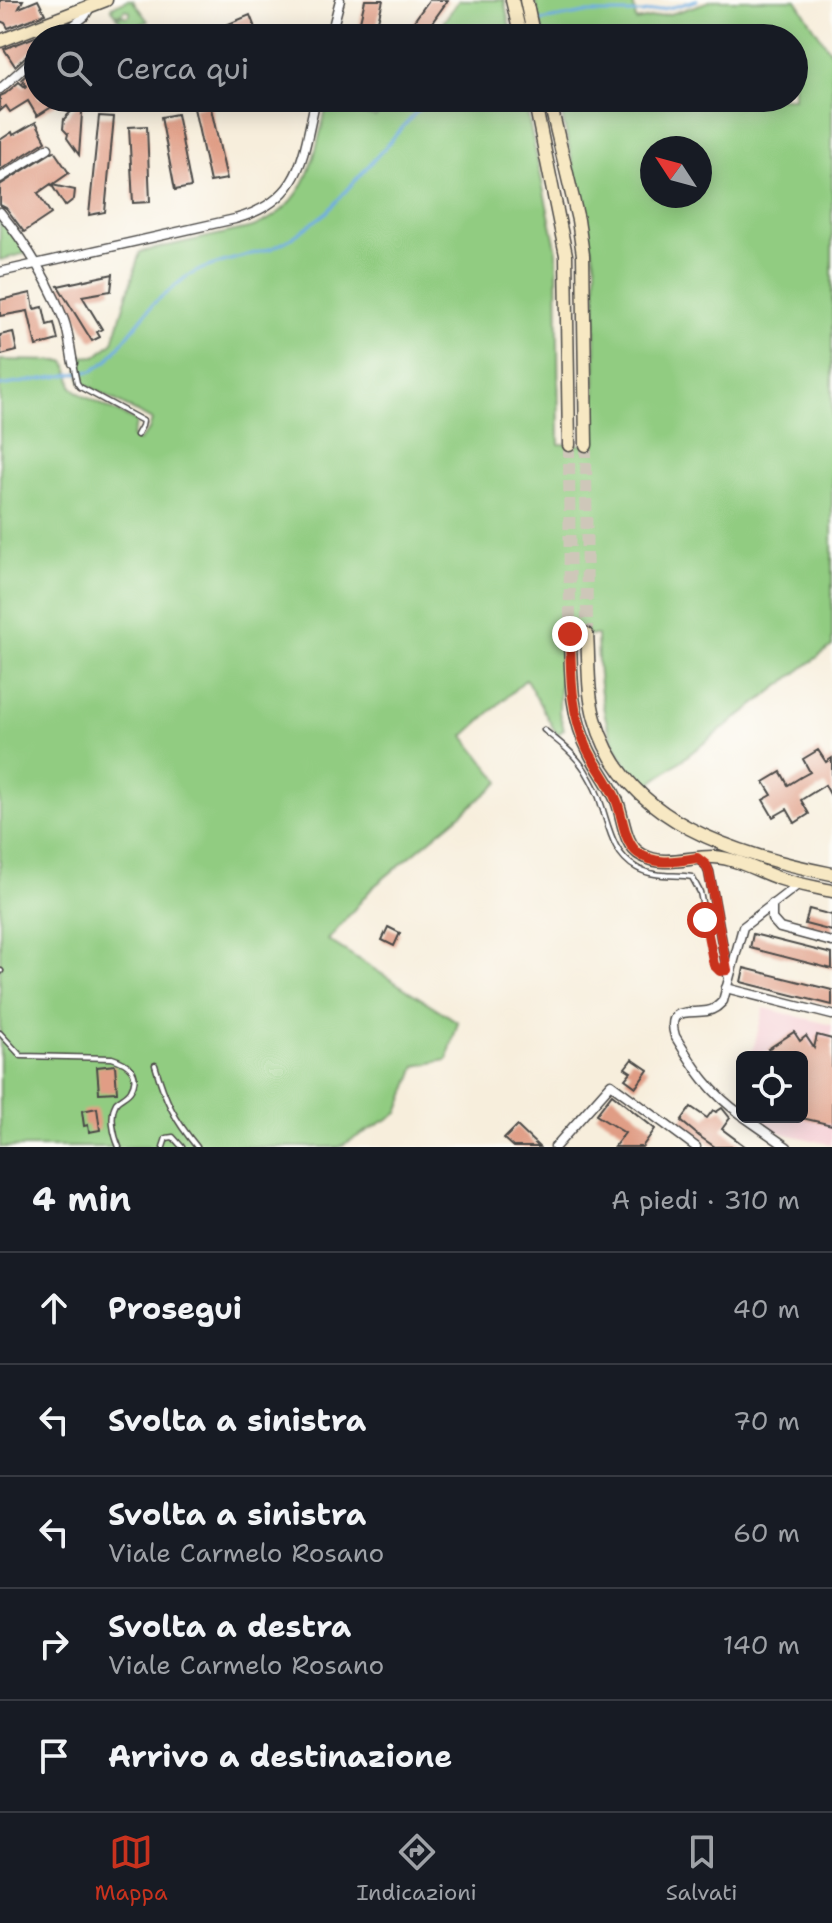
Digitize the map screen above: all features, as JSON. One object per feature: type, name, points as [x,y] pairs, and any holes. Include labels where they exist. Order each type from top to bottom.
[{"type":"main road","points":[[44,24],[106,0]]},
{"type":"main road","points":[[520,1],[521,24]]},
{"type":"main road","points":[[520,1],[529,24]]},
{"type":"main road","points":[[0,41],[24,32]]},
{"type":"main road","points":[[537,112],[566,255],[569,445]]},
{"type":"main road","points":[[552,112],[578,220],[583,255],[586,445]]},
{"type":"main road","points":[[570,634],[572,694],[577,722],[589,752],[615,796],[631,846],[640,855],[668,862],[714,857],[727,859],[799,884],[832,891]]},
{"type":"main road","points":[[587,634],[590,692],[595,719],[615,764],[635,790],[658,810],[700,835],[781,864],[832,874]]},
{"type":"street","points":[[333,24],[339,1]]},
{"type":"street","points":[[75,24],[91,6]]},
{"type":"street","points":[[0,89],[24,68]]},
{"type":"street","points":[[0,272],[235,219],[270,205],[298,171],[313,112]]},
{"type":"street","points":[[0,178],[48,148]]},
{"type":"street","points":[[0,212],[37,265],[65,322],[74,367]]},
{"type":"street","points":[[697,858],[709,872],[728,979]]},
{"type":"street","points":[[721,934],[732,936],[799,884]]},
{"type":"street","points":[[772,904],[772,919],[780,928],[832,942]]},
{"type":"street","points":[[736,1111],[701,1078],[672,1028],[678,1014],[708,1011],[717,1008],[723,1001],[743,927]]},
{"type":"street","points":[[728,979],[832,1015]]},
{"type":"street","points":[[559,1146],[611,1084],[696,1147]]},
{"type":"street","points":[[753,1123],[787,1147]]},
{"type":"lane","points":[[74,367],[75,379],[86,391],[143,421],[137,435]]},
{"type":"lane","points":[[544,730],[584,768],[600,800],[615,844],[624,858],[637,869],[660,876],[692,877],[700,892],[714,965],[728,979]]},
{"type":"lane","points":[[0,1033],[21,1056],[112,1058],[123,1061],[133,1071],[134,1078],[131,1092],[117,1103],[113,1117],[119,1147]]},
{"type":"lane","points":[[155,1065],[169,1108],[197,1147]]},
{"type":"lane","points":[[163,1147],[166,1138],[173,1137],[182,1147]]},
{"type":"shaded area","points":[[764,1008],[832,1025],[832,1145],[775,1131],[764,1123],[808,1123],[808,1051],[753,1051]]},
{"type":"green space","points":[[132,0],[148,21],[122,24],[117,17],[127,17],[130,11],[125,9],[116,15],[111,7]]},
{"type":"green space","points":[[459,0],[504,0],[509,24],[442,24]]},
{"type":"green space","points":[[535,0],[633,0],[636,21],[713,0],[796,0],[832,54],[832,646],[646,787],[631,772],[611,737],[601,697],[597,635],[561,635],[559,712],[564,729],[557,735],[526,679],[464,736],[500,782],[372,888],[328,940],[458,1022],[447,1060],[416,1066],[398,1113],[339,1147],[0,1147],[0,360],[64,361],[72,387],[137,422],[132,436],[138,441],[149,430],[152,420],[81,382],[79,357],[97,356],[113,342],[140,252],[253,227],[272,218],[287,206],[306,178],[325,112],[354,112],[376,117],[380,112],[527,112],[557,252],[559,444],[595,445],[596,266],[561,112],[808,112],[808,24],[541,24]]},
{"type":"green space","points":[[0,219],[16,236],[27,253],[0,260]]},
{"type":"building","points":[[0,0],[23,0],[19,8],[38,0],[45,14],[8,28],[0,21]]},
{"type":"building","points":[[365,0],[383,0],[377,24],[359,24]]},
{"type":"building","points":[[429,0],[448,0],[431,24],[412,24]]},
{"type":"building","points":[[250,15],[254,24],[228,24]]},
{"type":"building","points":[[24,41],[24,58],[15,66],[4,49]]},
{"type":"building","points":[[19,82],[24,86],[24,103],[10,112],[6,106],[0,111],[0,96]]},
{"type":"building","points":[[71,112],[82,112],[79,155],[63,129],[64,119]]},
{"type":"building","points":[[195,112],[212,112],[227,179],[210,182]]},
{"type":"building","points":[[177,114],[191,187],[175,190],[161,117]]},
{"type":"building","points":[[99,116],[114,117],[105,212],[89,215]]},
{"type":"building","points":[[36,122],[46,141],[0,170],[0,140]]},
{"type":"building","points":[[147,126],[150,202],[133,203],[129,127]]},
{"type":"building","points":[[54,151],[69,173],[52,185],[75,190],[74,199],[65,206],[51,184],[38,193],[51,214],[24,232],[6,208],[0,205],[0,185]]},
{"type":"building","points":[[113,274],[111,291],[82,296],[102,329],[97,332],[100,337],[92,341],[58,286]]},
{"type":"building","points":[[31,293],[34,309],[43,307],[47,325],[54,323],[58,340],[36,346],[28,311],[0,316],[0,300]]},
{"type":"building","points":[[13,332],[17,351],[1,355],[0,335]]},
{"type":"building","points":[[818,750],[826,762],[832,758],[832,798],[825,785],[801,800],[809,814],[795,823],[787,809],[773,817],[763,800],[772,795],[764,782],[781,772],[788,785],[810,772],[803,759]]},
{"type":"building","points":[[809,909],[832,915],[832,931],[805,924]]},
{"type":"building","points":[[388,927],[400,933],[394,946],[382,940]]},
{"type":"building","points":[[753,934],[832,954],[832,969],[750,948]]},
{"type":"building","points":[[744,968],[832,990],[832,1005],[741,982]]},
{"type":"building","points":[[794,1032],[800,1041],[806,1036],[814,1048],[817,1035],[832,1039],[832,1125],[808,1119],[808,1051],[768,1049]]},
{"type":"building","points":[[632,1059],[648,1070],[636,1087],[625,1079],[631,1072],[625,1068]]},
{"type":"building","points":[[115,1065],[117,1092],[99,1093],[97,1067]]},
{"type":"building","points":[[612,1094],[655,1129],[642,1147],[614,1147],[625,1133],[596,1115]]},
{"type":"building","points":[[691,1107],[707,1118],[713,1110],[716,1112],[722,1108],[730,1118],[722,1129],[746,1147],[715,1147],[699,1136],[681,1121]]},
{"type":"building","points":[[97,1108],[100,1130],[89,1132],[88,1125],[84,1126],[82,1111]]},
{"type":"building","points":[[517,1126],[539,1147],[513,1147],[504,1139]]},
{"type":"waterway","points":[[536,22],[585,13],[643,13],[697,0]]},
{"type":"waterway","points":[[0,386],[92,371],[107,361],[154,303],[186,277],[202,269],[273,248],[327,212],[416,112]]},
{"type":"tunnel","points":[[569,445],[570,634]]},
{"type":"tunnel","points":[[586,445],[587,634]]},
{"type":"route","points":[[570,634],[572,694],[577,722],[589,752],[615,796],[631,846],[640,855],[658,861],[697,858],[706,865],[727,970],[720,971],[714,965],[705,920]]}]
